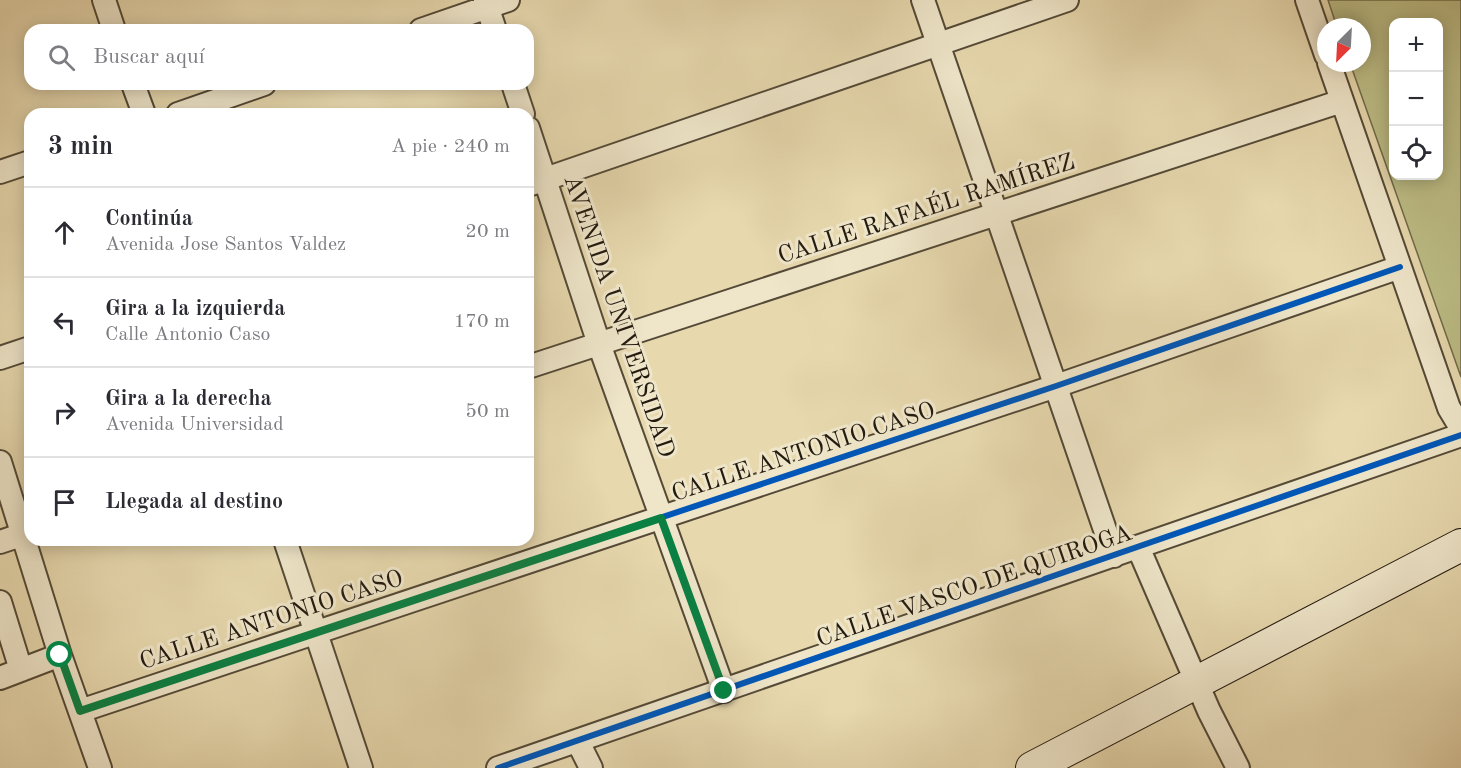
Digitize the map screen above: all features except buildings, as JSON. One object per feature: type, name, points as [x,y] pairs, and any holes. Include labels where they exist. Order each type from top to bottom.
[{"type":"main road","points":[[1032,768],[1461,545]]},
{"type":"street","points":[[104,0],[112,24]]},
{"type":"street","points":[[923,0],[1114,556]]},
{"type":"street","points":[[536,182],[1067,0]]},
{"type":"street","points":[[1307,0],[1317,29]]},
{"type":"street","points":[[437,24],[494,2],[495,24]]},
{"type":"street","points":[[1332,72],[1449,408],[1461,428]]},
{"type":"street","points":[[135,90],[142,108]]},
{"type":"street","points":[[195,108],[247,90]]},
{"type":"street","points":[[515,90],[521,108]]},
{"type":"street","name":"CALLE RAFAÉL RAMÍREZ","points":[[534,365],[1342,101]]},
{"type":"street","points":[[0,171],[24,164]]},
{"type":"street","name":"AVENIDA UNIVERSIDAD","points":[[536,182],[599,344],[724,691]]},
{"type":"street","name":"CALLE ANTONIO CASO","points":[[80,711],[1056,386],[1400,267]]},
{"type":"street","points":[[0,358],[24,350]]},
{"type":"street","name":"CALLE VASCO DE QUIROGA","points":[[498,768],[1461,435]]},
{"type":"street","points":[[0,462],[24,528]]},
{"type":"street","points":[[0,542],[24,534]]},
{"type":"street","points":[[30,546],[60,655],[100,768]]},
{"type":"street","points":[[287,546],[361,768]]},
{"type":"street","points":[[1138,547],[1197,682],[1238,768]]},
{"type":"street","points":[[0,602],[10,674],[60,655]]},
{"type":"street","points":[[578,742],[591,768]]},
{"type":"green space","points":[[1328,0],[1461,0],[1461,377],[1391,180],[1443,180],[1443,18],[1389,18],[1389,173],[1353,72],[1371,72],[1371,18],[1334,18]]},
{"type":"cycle path","points":[[80,711],[1056,386],[1400,267]]},
{"type":"cycle path","points":[[498,768],[1461,435]]},
{"type":"route","points":[[60,655],[80,711],[661,518],[724,691]]}]
